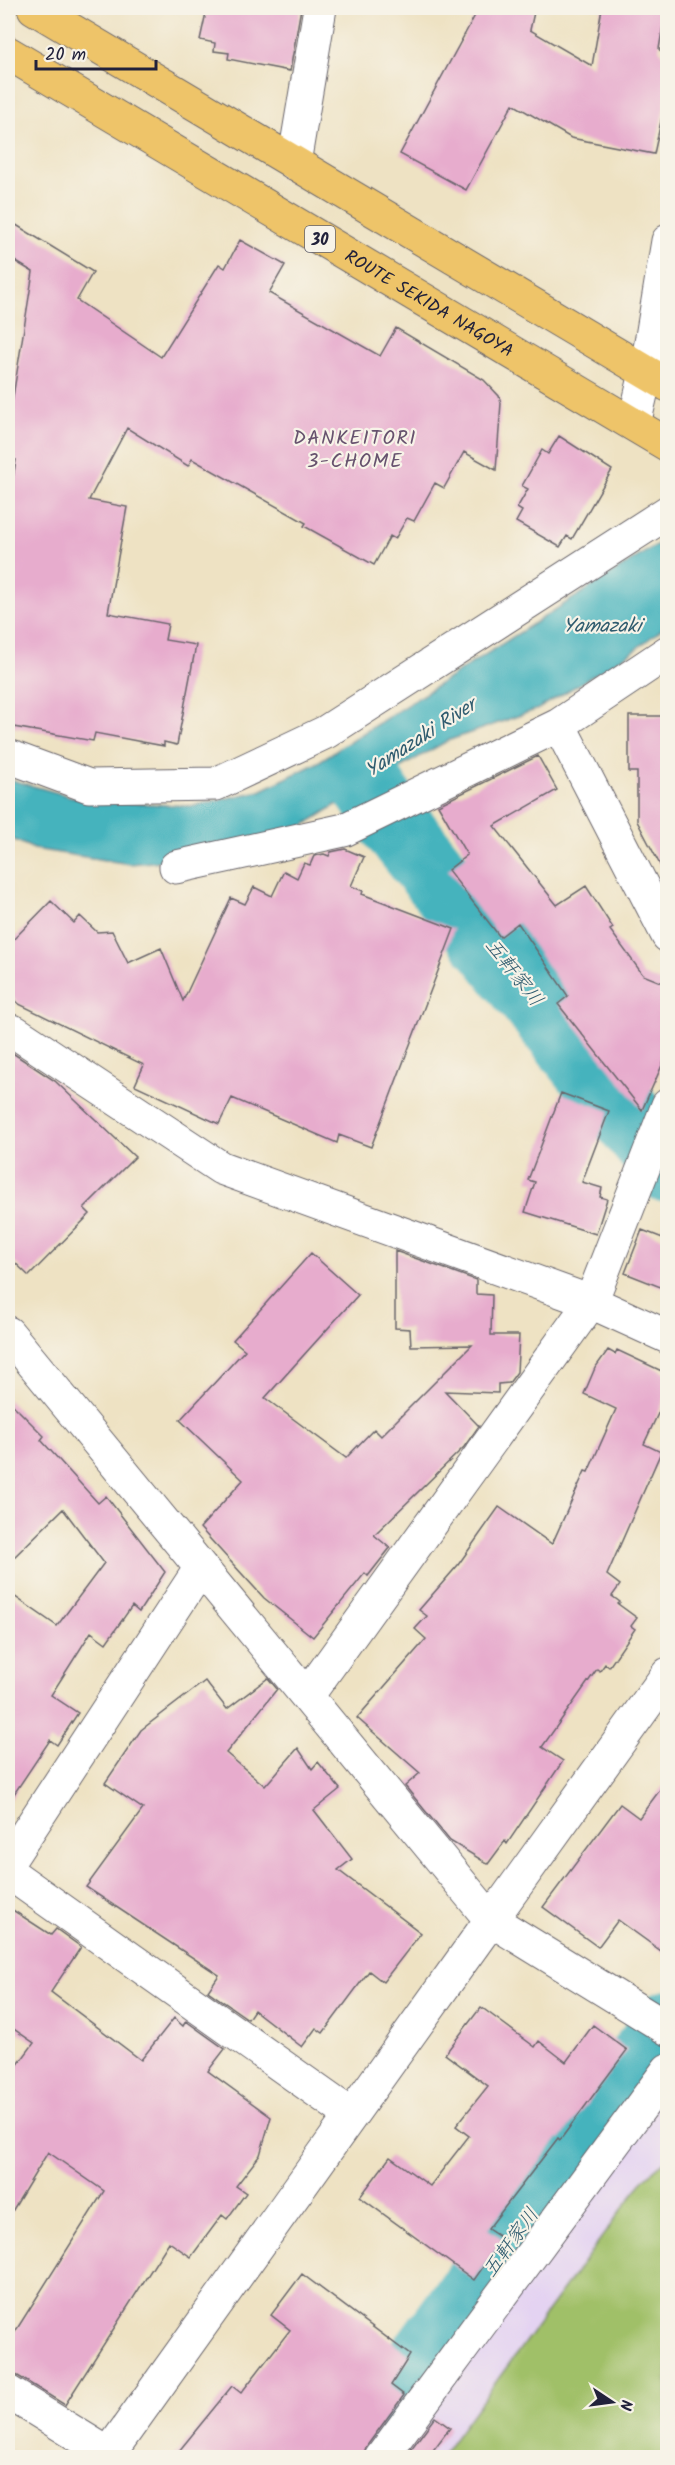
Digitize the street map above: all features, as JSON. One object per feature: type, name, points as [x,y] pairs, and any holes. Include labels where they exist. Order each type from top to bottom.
[{"type":"main road","points":[[34,8],[657,379]]},
{"type":"main road","name":"ROUTE SEKIDA NAGOYA","points":[[8,52],[668,445]]},
{"type":"street","points":[[294,163],[320,8]]},
{"type":"street","points":[[634,424],[657,379],[668,241]]},
{"type":"street","points":[[8,756],[89,786],[216,784],[326,732],[668,512]]},
{"type":"street","points":[[176,867],[344,830],[559,725],[668,652]]},
{"type":"street","points":[[559,725],[668,936]]},
{"type":"street","points":[[8,1030],[15,1032],[221,1168],[591,1302],[668,1337]]},
{"type":"street","points":[[306,1696],[591,1302],[668,1105]]},
{"type":"street","points":[[8,1333],[491,1920],[660,2024]]},
{"type":"street","points":[[8,1862],[200,1569]]},
{"type":"street","points":[[8,2392],[110,2456],[351,2115],[668,1674]]},
{"type":"street","points":[[8,1872],[351,2115]]},
{"type":"street","points":[[381,2457],[668,2070]]},
{"type":"shaded area","points":[[667,2086],[667,2457],[393,2457]]},
{"type":"green space","points":[[667,2159],[667,2457],[441,2457],[645,2178]]},
{"type":"water","name":"Yamazaki","points":[[667,538],[667,625],[632,652],[538,709],[447,741],[352,795],[282,839],[205,857],[130,864],[34,849],[8,837],[8,779],[87,801],[191,806],[260,791],[315,764]]},
{"type":"building","points":[[207,8],[301,8],[290,71],[228,59],[229,53],[214,51],[215,43],[200,40]]},
{"type":"building","points":[[479,8],[535,8],[530,30],[592,66],[602,8],[666,8],[659,49],[668,60],[668,89],[654,154],[571,138],[513,104],[466,190],[400,154]]},
{"type":"building","points":[[8,220],[93,272],[77,300],[161,357],[219,264],[225,268],[240,240],[285,265],[269,293],[380,356],[396,328],[484,380],[499,396],[501,403],[496,470],[464,452],[444,488],[435,483],[414,521],[407,518],[395,539],[390,536],[374,565],[304,526],[306,523],[192,459],[188,466],[127,428],[89,500],[127,507],[108,613],[168,624],[165,640],[196,645],[177,745],[164,742],[164,746],[95,733],[93,741],[8,726],[8,509],[16,460],[8,459],[8,428],[33,272],[8,257]]},
{"type":"building","points":[[559,436],[612,470],[572,539],[567,536],[560,547],[516,522],[522,511],[517,508],[528,489],[522,486],[542,450],[548,454]]},
{"type":"building","points":[[629,716],[668,716],[668,880],[637,821],[637,772],[629,772]]},
{"type":"building","points":[[538,756],[557,790],[494,826],[557,905],[586,886],[613,928],[610,930],[643,975],[668,985],[668,1052],[642,1110],[558,1004],[568,996],[518,923],[500,937],[448,870],[467,855],[438,805]]},
{"type":"building","points":[[345,849],[364,857],[351,886],[363,891],[362,894],[454,929],[371,1147],[339,1135],[337,1143],[232,1098],[219,1124],[135,1085],[144,1065],[19,1004],[8,992],[8,945],[51,901],[74,923],[80,916],[97,932],[112,931],[128,963],[161,948],[183,1001],[231,898],[245,904],[254,887],[272,896],[284,871],[297,878],[304,863],[310,865],[314,856],[324,854],[329,856],[331,852]]},
{"type":"building","points":[[8,1050],[55,1081],[135,1157],[84,1208],[90,1214],[29,1276],[8,1256]]},
{"type":"building","points":[[561,1093],[609,1111],[582,1182],[602,1188],[600,1197],[607,1199],[596,1234],[525,1212],[535,1182],[528,1180]]},
{"type":"building","points":[[642,1230],[668,1240],[668,1290],[625,1273]]},
{"type":"building","points":[[395,1251],[476,1280],[476,1294],[492,1295],[491,1335],[519,1335],[517,1372],[509,1383],[498,1384],[498,1393],[445,1391],[479,1426],[464,1447],[374,1535],[390,1548],[368,1576],[365,1573],[313,1637],[264,1598],[200,1528],[243,1480],[180,1420],[245,1350],[233,1340],[311,1253],[358,1295],[265,1398],[346,1458],[374,1429],[381,1436],[472,1345],[411,1346],[410,1329],[395,1328]]},
{"type":"building","points":[[608,1350],[615,1354],[617,1350],[668,1374],[668,1392],[644,1444],[661,1452],[607,1575],[620,1585],[612,1596],[620,1602],[618,1604],[637,1618],[631,1626],[635,1629],[609,1667],[605,1664],[600,1671],[597,1669],[542,1747],[563,1761],[507,1844],[505,1841],[488,1864],[450,1841],[405,1786],[420,1773],[357,1718],[426,1639],[415,1629],[427,1616],[419,1610],[458,1565],[499,1507],[552,1544],[616,1409],[584,1394],[595,1368]]},
{"type":"building","points":[[8,1400],[44,1436],[41,1440],[98,1503],[106,1496],[165,1572],[139,1612],[132,1606],[106,1643],[91,1632],[51,1695],[78,1713],[57,1745],[50,1740],[8,1803],[8,1592],[57,1626],[104,1563],[63,1509],[8,1563]]},
{"type":"building","points":[[268,1678],[277,1689],[226,1753],[265,1786],[298,1748],[312,1769],[318,1762],[340,1789],[314,1810],[352,1859],[338,1870],[421,1933],[383,1982],[369,1971],[323,2033],[316,2028],[302,2047],[254,2010],[248,2019],[208,1991],[219,1975],[86,1887],[143,1809],[105,1783],[141,1730],[205,1681],[227,1709]]},
{"type":"building","points":[[668,1779],[668,1956],[618,1920],[598,1947],[543,1907],[620,1804],[639,1818]]},
{"type":"building","points":[[8,1907],[51,1935],[56,1929],[81,1947],[51,1992],[141,2060],[174,2018],[183,2026],[186,2021],[225,2049],[208,2071],[271,2117],[260,2155],[236,2186],[246,2193],[227,2219],[222,2215],[191,2257],[169,2242],[65,2405],[18,2376],[8,2373],[8,2343],[104,2191],[48,2152],[8,2218],[8,2078],[34,2043],[8,2025]]},
{"type":"building","points":[[481,2007],[535,2047],[539,2041],[566,2062],[593,2025],[627,2050],[560,2140],[558,2138],[488,2229],[503,2239],[474,2280],[360,2197],[390,2157],[430,2186],[469,2136],[456,2126],[488,2086],[445,2054]]},
{"type":"building","points":[[302,2274],[410,2355],[391,2385],[404,2395],[366,2447],[363,2457],[174,2457],[232,2386],[241,2393],[290,2330],[271,2315]]},
{"type":"building","points":[[435,2417],[450,2428],[428,2457],[405,2457]]},
{"type":"waterway","name":"五軒家川","points":[[362,776],[384,810],[668,1167]]},
{"type":"waterway","name":"五軒家川","points":[[352,2458],[668,2026]]},
{"type":"district","name":"DANKEITORI 3-CHOME","points":[[355,448]]},
{"type":"water label","name":"Yamazaki River","points":[[420,737]]}]
